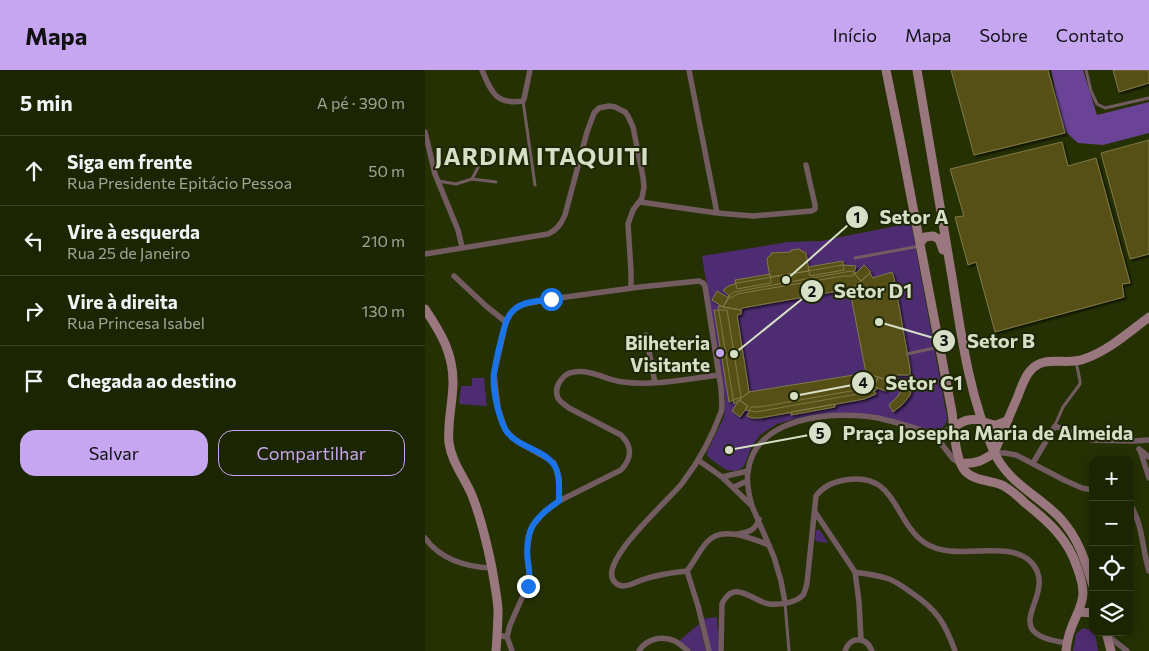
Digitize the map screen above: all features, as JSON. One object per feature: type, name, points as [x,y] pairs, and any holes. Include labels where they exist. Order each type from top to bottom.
[{"type":"main road","points":[[886,70],[961,463],[963,469],[968,474],[1004,486],[1045,519],[1067,544],[1076,563],[1082,584],[1083,599],[1066,647]]},
{"type":"main road","points":[[917,70],[965,359],[977,406],[994,453],[1004,469],[1052,510],[1074,535],[1089,573]]},
{"type":"main road","points":[[920,245],[925,237],[933,236],[939,239],[943,250],[948,256]]},
{"type":"main road","points":[[425,309],[444,340],[450,356],[453,382],[449,442],[458,469],[472,496],[483,527],[489,552],[498,609],[496,651]]},
{"type":"main road","points":[[961,463],[981,462],[994,453],[1030,371],[1041,362],[1085,359],[1100,352],[1149,317]]},
{"type":"main road","points":[[954,427],[960,422],[973,419],[997,425],[1007,420]]},
{"type":"main road","points":[[1079,612],[1089,613]]},
{"type":"main road","points":[[1107,636],[1111,651]]},
{"type":"street","points":[[482,70],[491,91],[496,97],[506,101],[523,101],[530,70]]},
{"type":"street","points":[[689,70],[717,213]]},
{"type":"street","points":[[425,254],[548,234],[559,227],[565,215],[590,122],[594,113],[599,108],[609,106],[620,108],[631,121],[643,178],[643,193],[633,210],[628,224],[631,288]]},
{"type":"street","points":[[425,132],[437,180],[462,247]]},
{"type":"street","points":[[639,202],[717,213],[757,216],[811,211],[815,209],[815,205],[806,165]]},
{"type":"street","points":[[454,276],[506,322]]},
{"type":"street","points":[[559,501],[559,478],[554,463],[511,436],[505,429],[498,408],[494,374],[506,322],[511,313],[517,307],[525,304],[631,288],[701,282],[705,286],[719,375],[722,399],[721,412],[698,460],[681,485],[621,551],[612,570],[613,577],[618,585],[628,586],[644,578],[687,571],[710,538],[720,533],[733,534],[769,545]]},
{"type":"street","points":[[646,335],[655,383]]},
{"type":"street","points":[[512,651],[507,637],[510,624],[530,580],[527,554],[530,531],[537,519],[545,510],[559,501],[621,470],[629,458],[630,451],[627,440],[569,408],[562,402],[557,396],[559,383],[562,378],[567,373],[575,371],[590,372],[621,382],[655,383],[719,375]]},
{"type":"street","points":[[752,506],[747,481],[753,453],[767,436],[779,428],[803,420],[825,416],[864,416],[937,434],[954,427]]},
{"type":"street","points":[[1033,463],[1055,426],[1092,440],[1149,440]]},
{"type":"street","points":[[929,433],[941,443],[953,459],[961,463]]},
{"type":"street","points":[[1134,441],[1140,450],[1149,478]]},
{"type":"street","points":[[1140,450],[1149,456]]},
{"type":"street","points":[[994,453],[1012,454],[1064,480],[1089,489]]},
{"type":"street","points":[[698,460],[734,487],[752,506],[774,557],[785,602]]},
{"type":"street","points":[[722,477],[748,471]]},
{"type":"street","points":[[721,651],[722,604],[729,594],[740,592],[769,604],[793,601],[803,595],[817,496],[824,487],[847,479],[868,481],[883,488],[908,526],[925,543],[932,547],[950,551],[1007,552],[1023,556],[1035,566],[1040,584],[1031,616],[1031,628],[1035,634],[1043,639],[1066,647]]},
{"type":"street","points":[[734,487],[747,481]]},
{"type":"street","points":[[1134,510],[1147,546],[1149,571]]},
{"type":"street","points":[[815,512],[855,572],[861,640]]},
{"type":"street","points":[[733,534],[751,530],[757,526],[759,519]]},
{"type":"street","points":[[425,538],[440,552],[455,562],[470,566],[492,568]]},
{"type":"street","points":[[687,571],[709,651]]},
{"type":"street","points":[[855,572],[889,580],[907,589],[919,598],[940,619],[955,651]]},
{"type":"street","points":[[497,635],[507,637]]},
{"type":"street","points":[[1108,636],[1127,651]]},
{"type":"street","points":[[639,651],[647,642],[662,638],[675,641],[688,651]]},
{"type":"street","points":[[845,651],[850,643],[861,640],[869,644],[872,651]]},
{"type":"lane","points":[[1086,70],[1097,104],[1105,108],[1149,98]]},
{"type":"lane","points":[[523,101],[535,185]]},
{"type":"lane","points":[[472,179],[485,154],[503,155]]},
{"type":"lane","points":[[437,180],[456,184],[472,179],[496,182]]},
{"type":"lane","points":[[855,258],[920,245]]},
{"type":"lane","points":[[907,354],[940,347]]},
{"type":"lane","points":[[1055,426],[1063,407],[1080,381],[1075,361]]},
{"type":"lane","points":[[785,602],[789,651]]},
{"type":"shaded area","points":[[1051,70],[1083,70],[1097,115],[1149,102],[1149,133],[1103,145],[1078,143],[1067,133],[1061,121]]},
{"type":"shaded area","points":[[911,223],[947,417],[944,426],[936,431],[884,418],[831,414],[798,418],[777,424],[760,435],[751,448],[744,466],[740,469],[735,471],[726,470],[709,458],[707,452],[724,417],[725,400],[702,256],[788,242],[821,241]]},
{"type":"shaded area","points":[[472,378],[484,378],[487,406],[459,404],[461,386],[472,386]]},
{"type":"shaded area","points":[[817,530],[820,530],[828,543],[815,541]]},
{"type":"shaded area","points":[[717,617],[718,651],[710,651],[703,619]]},
{"type":"shaded area","points":[[699,624],[706,651],[692,651],[679,641]]},
{"type":"shaded area","points":[[1083,628],[1089,629],[1089,636],[1096,636],[1098,651],[1073,651],[1076,634]]},
{"type":"building","points":[[951,70],[1048,70],[1065,133],[974,155]]},
{"type":"building","points":[[1113,70],[1149,70],[1149,83],[1119,92]]},
{"type":"building","points":[[1149,140],[1149,254],[1130,259],[1101,153]]},
{"type":"building","points":[[1062,142],[1068,166],[1096,158],[1130,283],[1122,284],[1124,297],[995,332],[976,262],[968,265],[955,217],[964,216],[950,169]]},
{"type":"building","points":[[800,249],[806,253],[809,271],[770,277],[767,260],[771,253],[791,252],[791,250]]},
{"type":"building","points":[[843,261],[844,270],[810,276],[808,267]]},
{"type":"building","points":[[843,265],[856,266],[853,276],[843,276],[737,294],[731,298],[723,290],[737,283]]},
{"type":"building","points":[[864,265],[871,272],[861,281],[855,274]]},
{"type":"building","points":[[851,271],[856,273],[861,281],[850,291],[849,289],[742,308],[741,310],[723,307],[729,296],[734,292]]},
{"type":"building","points":[[892,272],[910,375],[890,375],[889,381],[866,373],[850,291],[870,273],[873,278]]},
{"type":"building","points":[[770,274],[771,283],[737,289],[735,280]]},
{"type":"building","points":[[717,291],[729,298],[723,307],[712,300]]},
{"type":"building","points":[[718,306],[741,310],[741,314],[737,315],[749,392],[734,404]]},
{"type":"building","points":[[714,310],[727,310],[741,397],[729,402]]},
{"type":"building","points":[[866,373],[878,377],[874,387],[878,388],[875,391],[756,412],[745,410],[748,406],[739,400],[749,392]]},
{"type":"building","points":[[878,377],[890,381],[886,391],[874,387]]},
{"type":"building","points":[[906,382],[913,383],[910,395],[893,412],[889,405],[898,396]]},
{"type":"building","points":[[871,386],[876,394],[864,399],[760,418],[747,416],[751,407],[760,407]]},
{"type":"building","points":[[739,400],[748,406],[740,417],[732,411]]},
{"type":"building","points":[[835,404],[835,407],[791,415],[791,412]]},
{"type":"place","name":"Setor A","points":[[786,280]]},
{"type":"place","name":"Setor B","points":[[879,322]]},
{"type":"place","name":"Bilheteria Visitante","points":[[720,353]]},
{"type":"place","name":"Setor D1","points":[[734,354]]},
{"type":"place","name":"Setor C1","points":[[794,396]]},
{"type":"place","name":"Praça Josepha Maria de Almeida","points":[[729,450]]},
{"type":"district","name":"JARDIM ITAQUITI","points":[[542,155]]},
{"type":"route","points":[[528,586],[530,576],[527,554],[530,531],[533,524],[545,510],[559,501],[559,478],[554,463],[518,442],[505,429],[498,408],[494,374],[506,322],[511,313],[517,307],[525,304],[551,299]]}]
